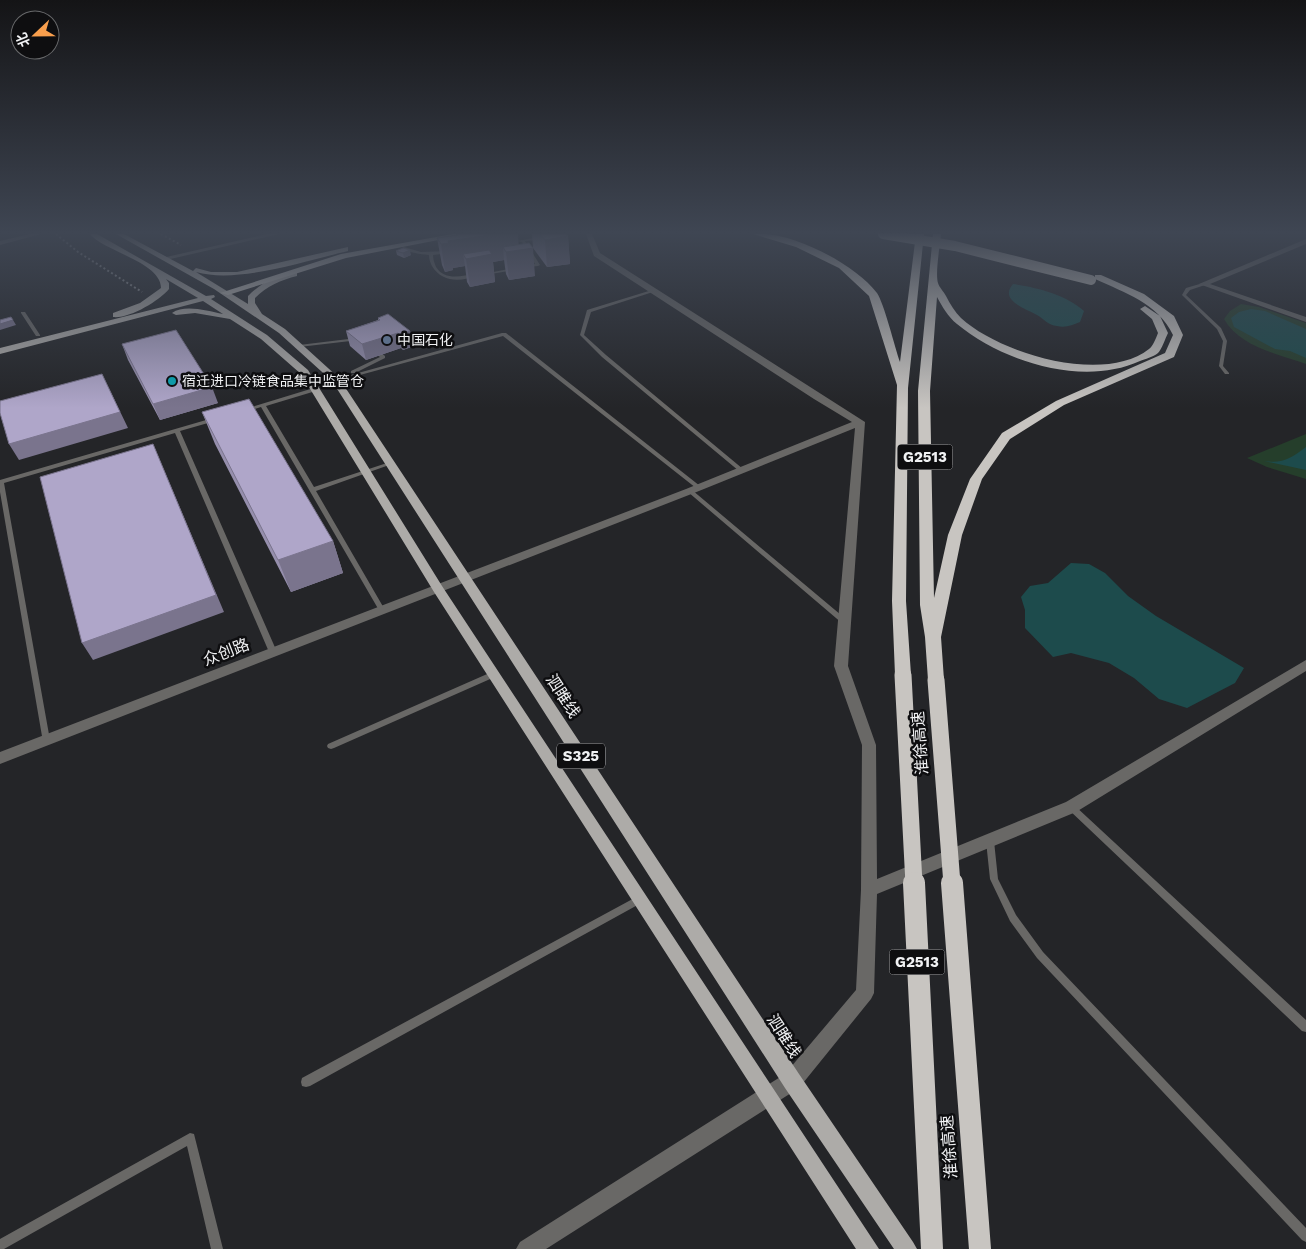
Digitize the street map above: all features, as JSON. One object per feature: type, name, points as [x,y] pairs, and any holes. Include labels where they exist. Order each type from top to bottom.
[{"type":"highway","points":[[870,292],[873,295],[902,388]]},
{"type":"highway","name":"淮徐高速","points":[[913,292],[902,388],[899,601],[932,1249]]},
{"type":"highway","name":"淮徐高速","points":[[932,292],[924,391],[927,605],[933,636],[980,1249]]},
{"type":"highway","points":[[939,292],[958,320],[988,342],[1031,360],[1078,367],[1122,364],[1154,351],[1163,333],[1156,318],[1119,292]]},
{"type":"highway","points":[[933,636],[955,535],[976,479],[1006,436],[1060,403],[1133,373],[1170,355],[1178,336],[1170,318],[1141,296],[1131,292]]},
{"type":"main road","points":[[103,323],[149,302],[161,292]]},
{"type":"main road","name":"S325","points":[[195,292],[264,337],[305,372],[317,389],[438,588],[868,1249]]},
{"type":"main road","points":[[0,351],[213,292]]},
{"type":"main road","name":"泗睢线","points":[[224,292],[299,346],[336,380],[792,1081],[906,1249]]},
{"type":"main road","points":[[257,292],[251,298],[251,303],[263,319]]},
{"type":"main road","points":[[0,344],[103,323],[195,311],[219,314],[242,322]]},
{"type":"street","points":[[527,1249],[792,1081],[864,993],[869,890],[869,745],[841,666],[860,422],[817,397],[656,292]]},
{"type":"street","points":[[1227,292],[1306,320]]},
{"type":"street","name":"众创路","points":[[0,758],[694,489],[860,422]]},
{"type":"street","points":[[869,890],[1071,807],[1306,664]]},
{"type":"lane","points":[[650,292],[589,311],[582,335],[604,356],[740,470]]},
{"type":"lane","points":[[1186,292],[1184,295],[1219,328],[1225,340],[1221,366],[1227,373]]},
{"type":"lane","points":[[23,313],[38,335]]},
{"type":"lane","points":[[336,380],[504,334],[694,489],[845,622]]},
{"type":"lane","points":[[299,346],[362,339]]},
{"type":"lane","points":[[336,380],[383,358],[369,345]]},
{"type":"lane","points":[[234,414],[317,389]]},
{"type":"lane","points":[[263,405],[382,610]]},
{"type":"lane","points":[[46,740],[0,482],[215,419]]},
{"type":"lane","points":[[177,430],[273,652]]},
{"type":"lane","points":[[312,490],[389,464]]},
{"type":"lane","points":[[331,746],[494,674]]},
{"type":"lane","points":[[1071,807],[1306,1027]]},
{"type":"lane","points":[[990,841],[994,879],[1014,918],[1040,955],[1306,1236]]},
{"type":"lane","points":[[306,1082],[640,899]]},
{"type":"lane","points":[[0,1245],[190,1138],[216,1249]]},
{"type":"green space","points":[[1241,304],[1259,307],[1306,323],[1306,364],[1260,348],[1231,329],[1224,319],[1230,311]]},
{"type":"green space","points":[[1306,434],[1306,479],[1267,467],[1247,458]]},
{"type":"water","points":[[1009,292],[1048,292],[1069,300],[1084,311],[1080,322],[1063,327],[1049,323],[1021,307],[1009,295]]},
{"type":"water","points":[[1251,309],[1265,311],[1306,329],[1306,358],[1290,351],[1275,349],[1234,327],[1231,318],[1239,312]]},
{"type":"water","points":[[1306,447],[1306,470],[1264,461],[1282,461]]},
{"type":"water","points":[[1071,563],[1089,564],[1105,573],[1128,596],[1156,616],[1244,668],[1235,683],[1187,708],[1159,699],[1134,678],[1109,663],[1071,653],[1053,657],[1025,628],[1025,610],[1021,597],[1030,586],[1048,583]]},
{"type":"building","points":[[388,314],[410,331],[362,344],[346,331],[380,320],[378,318]]},
{"type":"building","points":[[11,317],[13,320],[0,324],[0,320]]},
{"type":"building","name":"宿迁进口冷链食品集中监管仓","points":[[176,330],[212,387],[153,404],[122,344]]},
{"type":"building","points":[[102,374],[120,412],[9,444],[0,413],[0,401]]},
{"type":"building","points":[[249,399],[333,541],[278,560],[202,412]]},
{"type":"building","points":[[153,444],[216,595],[82,643],[40,477]]},
{"type":"place","name":"中国石化","points":[[387,340]]},
{"type":"place","name":"宿迁进口冷链食品集中监管仓","points":[[172,381]]}]
